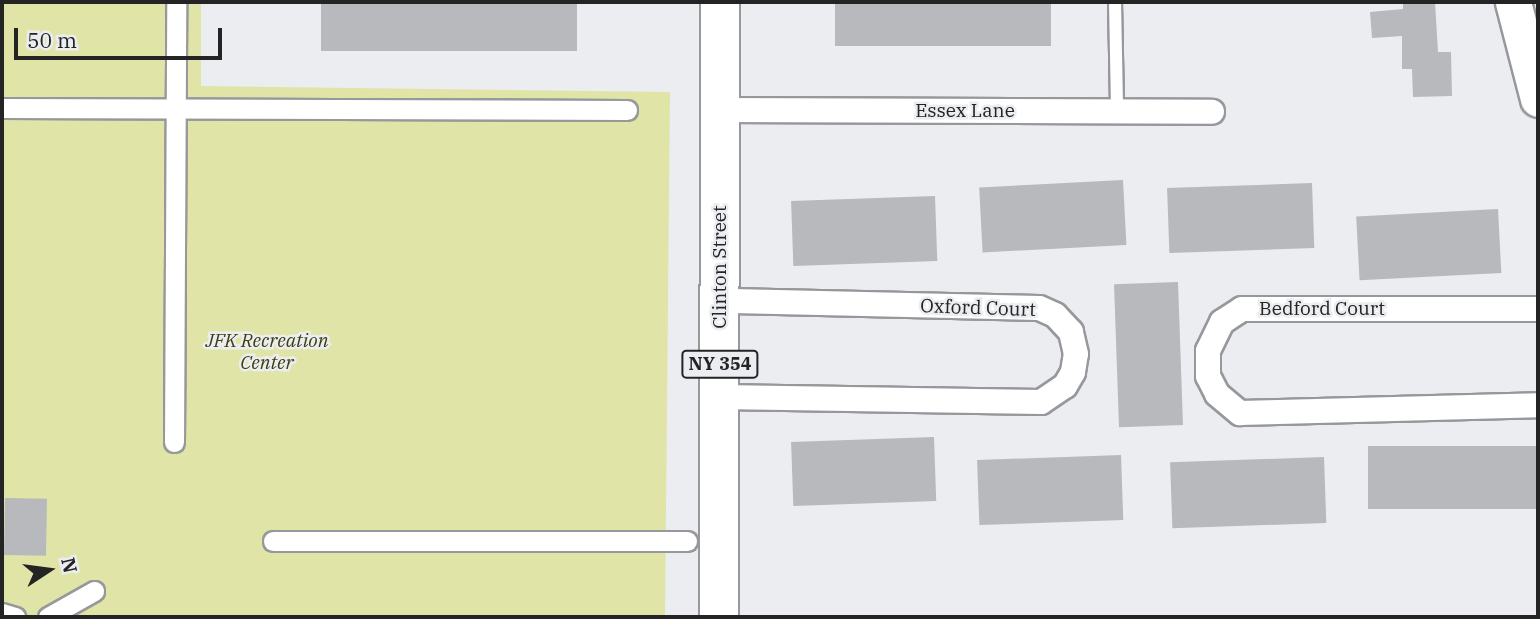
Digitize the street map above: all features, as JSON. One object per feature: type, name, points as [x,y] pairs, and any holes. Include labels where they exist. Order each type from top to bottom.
[{"type":"main road","name":"Clinton Street","points":[[719,617],[720,2]]},
{"type":"main road","points":[[1513,2],[1538,99]]},
{"type":"street","points":[[174,442],[176,2]]},
{"type":"street","points":[[2,108],[627,110]]},
{"type":"street","name":"Essex Lane","points":[[718,110],[1212,111]]},
{"type":"street","name":"Oxford Court","points":[[720,397],[1041,402],[1065,386],[1073,372],[1076,354],[1070,332],[1055,315],[1039,308],[721,301]]},
{"type":"street","name":"Bedford Court","points":[[1538,309],[1242,309],[1222,322],[1208,351],[1208,376],[1217,394],[1240,413],[1538,405]]},
{"type":"street","points":[[273,541],[687,541]]},
{"type":"street","points":[[48,617],[94,590]]},
{"type":"street","points":[[2,613],[15,617]]},
{"type":"lane","points":[[1115,2],[1117,111]]},
{"type":"green space","name":"JFK Recreation Center","points":[[2,2],[201,2],[201,86],[670,92],[665,617],[2,617]]},
{"type":"building","points":[[321,2],[577,2],[577,51],[321,51]]},
{"type":"building","points":[[835,2],[1051,2],[1051,46],[835,46]]},
{"type":"building","points":[[1403,2],[1435,2],[1438,52],[1451,52],[1452,96],[1413,97],[1412,69],[1402,69],[1402,36],[1372,38],[1370,12],[1403,9]]},
{"type":"building","points":[[1123,180],[1126,245],[983,252],[979,188]]},
{"type":"building","points":[[1312,183],[1314,248],[1169,253],[1167,188]]},
{"type":"building","points":[[935,196],[937,261],[793,266],[791,201]]},
{"type":"building","points":[[1498,209],[1501,273],[1360,280],[1356,216]]},
{"type":"building","points":[[1178,282],[1183,425],[1119,427],[1114,284]]},
{"type":"building","points":[[934,437],[936,501],[793,506],[791,442]]},
{"type":"building","points":[[1368,446],[1538,446],[1538,509],[1368,509]]},
{"type":"building","points":[[1121,455],[1123,520],[979,525],[977,460]]},
{"type":"building","points":[[1324,457],[1326,523],[1172,528],[1170,462]]},
{"type":"building","points":[[5,498],[47,499],[46,556],[4,555]]}]
